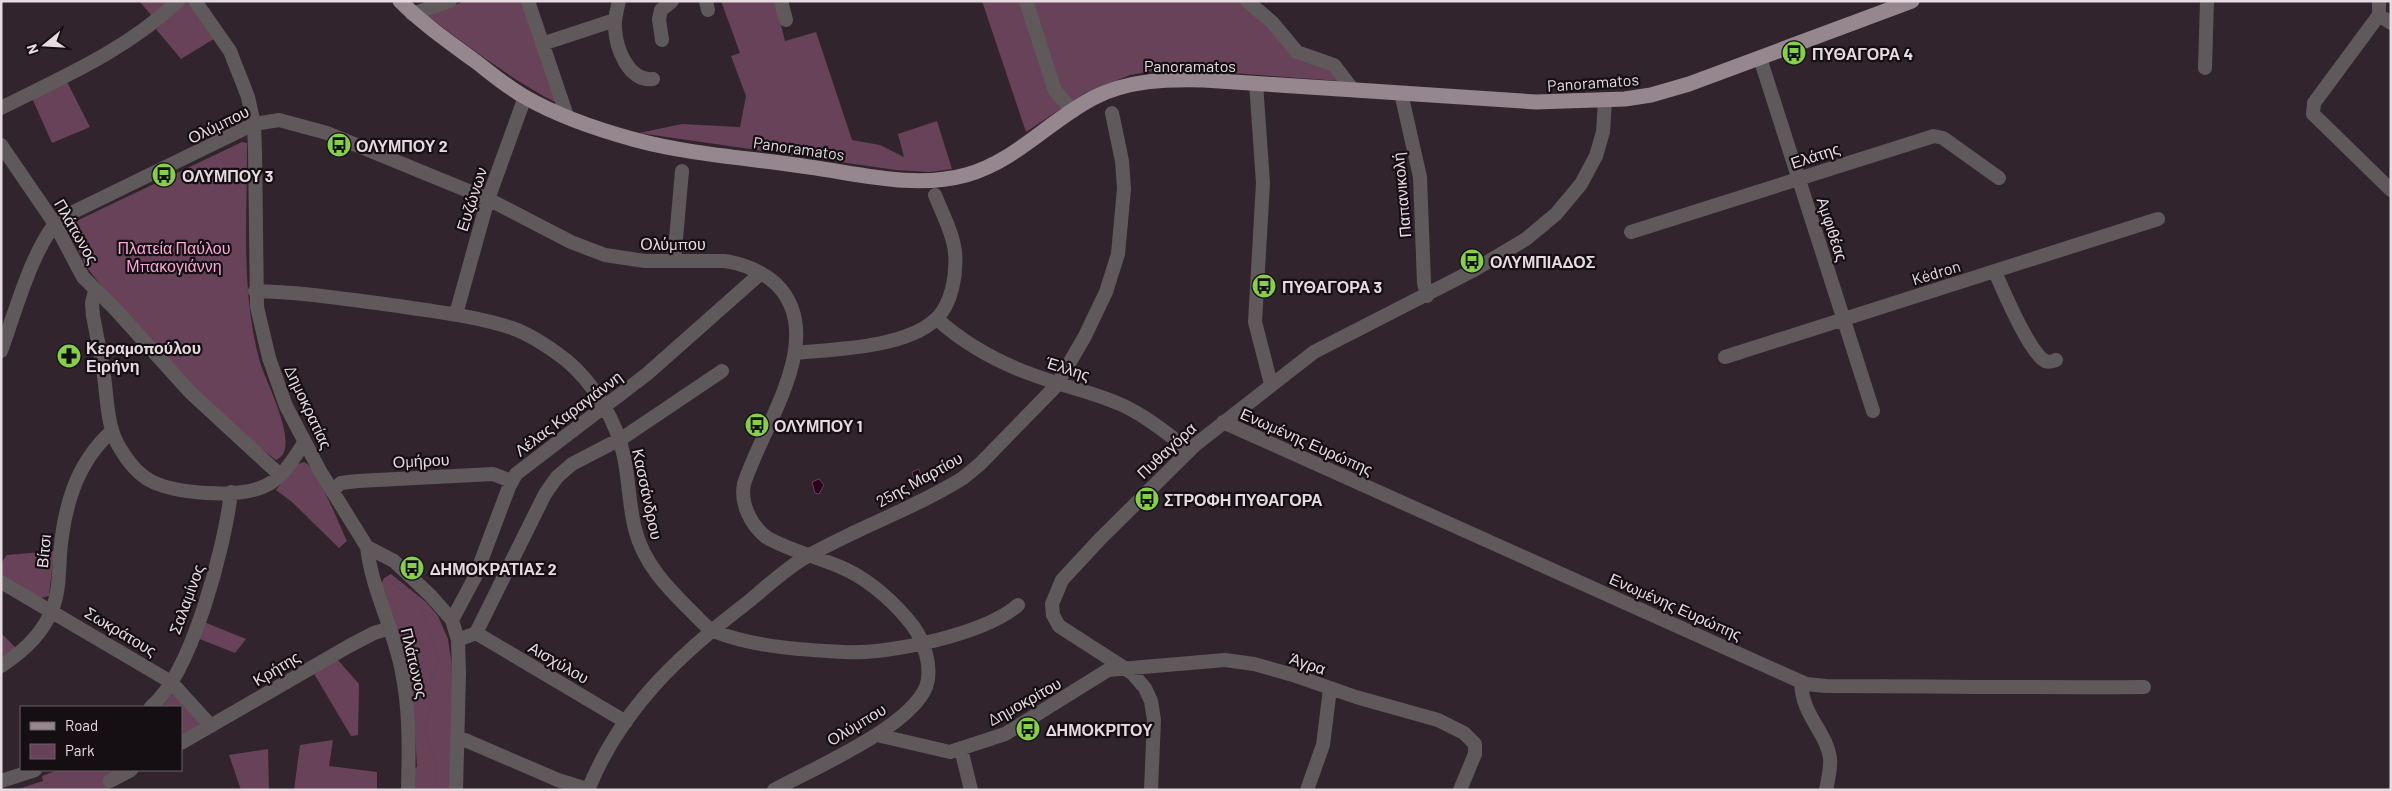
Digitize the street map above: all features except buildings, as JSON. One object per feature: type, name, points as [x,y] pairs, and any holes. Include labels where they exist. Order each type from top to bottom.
[{"type":"main road","name":"Panoramatos","points":[[400,1],[412,14],[525,98],[567,116],[636,140],[690,150],[883,178],[927,181],[965,175],[995,164],[1021,149],[1073,111],[1107,91],[1143,82],[1188,80],[1536,102],[1605,101],[1664,92],[1912,1]]},
{"type":"street","points":[[1,108],[120,46],[162,16],[178,1]]},
{"type":"street","name":"Δημοκρατίας","points":[[195,1],[224,41],[235,61],[246,88],[254,124],[256,167],[255,291],[262,333],[272,369],[286,406],[304,443],[367,547]]},
{"type":"street","points":[[412,14],[450,1]]},
{"type":"street","points":[[528,1],[567,116]]},
{"type":"street","points":[[619,1],[615,20],[616,39],[629,68],[636,76],[645,80],[653,79]]},
{"type":"street","points":[[662,40],[659,19],[660,10],[672,1]]},
{"type":"street","points":[[781,1],[786,20]]},
{"type":"street","points":[[1026,1],[1055,91],[1073,111]]},
{"type":"street","points":[[1247,1],[1272,22],[1297,52],[1334,65],[1353,90]]},
{"type":"street","points":[[2205,68],[2208,1]]},
{"type":"street","points":[[2383,13],[2314,103],[2312,110],[2313,114],[2391,190]]},
{"type":"street","points":[[542,44],[615,20]]},
{"type":"street","name":"Αμφιθέας","points":[[1760,58],[1873,411]]},
{"type":"street","points":[[1256,83],[1263,183],[1255,322],[1271,384]]},
{"type":"street","name":"Παπανικολή","points":[[1401,93],[1420,171],[1424,283],[1427,296]]},
{"type":"street","name":"Ευζώνων","points":[[456,314],[488,199],[525,98]]},
{"type":"street","name":"Πυθαγόρα","points":[[1150,789],[1154,729],[1152,706],[1142,683],[1125,668],[1062,629],[1053,615],[1053,599],[1062,580],[1189,450],[1271,384],[1314,352],[1427,296],[1526,239],[1567,203],[1581,184],[1596,156],[1603,132],[1605,101]]},
{"type":"street","name":"25ης Μαρτίου","points":[[589,790],[606,753],[626,722],[663,674],[712,630],[786,571],[811,555],[963,478],[980,464],[1058,383],[1102,302],[1118,254],[1124,182],[1112,113]]},
{"type":"street","name":"Ολύμπου","points":[[55,224],[68,214],[194,155],[254,124],[279,120],[315,129],[402,162],[488,199],[577,244],[605,255],[637,261],[729,261],[761,273],[777,285],[789,303],[795,327],[795,354],[789,374],[745,480],[743,496],[750,518],[762,534],[774,542],[847,570],[873,587],[902,612],[924,642],[927,665],[926,685],[917,702],[902,717],[877,735],[774,790]]},
{"type":"street","name":"Ελάτης","points":[[1632,232],[1937,136],[1999,178]]},
{"type":"street","name":"Πλάτωνος","points":[[1,145],[55,224],[75,265],[95,291],[115,309],[190,392],[280,476]]},
{"type":"street","points":[[674,261],[682,171]]},
{"type":"street","points":[[795,354],[868,345],[894,339],[924,328],[937,319],[954,283],[955,266],[952,244],[934,195]]},
{"type":"street","name":"Kédron","points":[[1725,356],[2158,219]]},
{"type":"street","points":[[1,351],[29,276],[55,224]]},
{"type":"street","points":[[1995,272],[2027,338],[2044,360],[2048,362],[2056,360]]},
{"type":"street","name":"Λέλας Καραγιάννη","points":[[452,620],[476,577],[512,481],[522,469],[647,374],[761,273]]},
{"type":"street","points":[[95,291],[92,303],[93,316],[112,431],[132,466],[153,482],[188,491],[232,492],[262,487],[280,476],[304,443]]},
{"type":"street","name":"Κασσάνδρου","points":[[255,291],[315,295],[456,314],[511,328],[538,340],[567,361],[587,381],[604,408],[619,440],[624,457],[634,528],[645,558],[677,598],[712,630],[780,647],[871,653],[974,629],[1011,611],[1018,605]]},
{"type":"street","name":"Έλλης","points":[[937,319],[955,336],[995,360],[1121,404],[1189,450]]},
{"type":"street","points":[[458,640],[476,633],[551,485],[572,464],[619,440],[722,371]]},
{"type":"street","name":"Ενωμένης Ευρώπης","points":[[1223,422],[1801,682],[1826,686],[2144,687]]},
{"type":"street","name":"Βίτσι","points":[[1,666],[20,653],[34,639],[52,610],[58,584],[65,518],[70,498],[89,457],[112,431]]},
{"type":"street","name":"Ομήρου","points":[[333,490],[342,483],[358,481],[493,474],[512,481]]},
{"type":"street","name":"Σαλαμίνος","points":[[152,706],[163,695],[171,682],[187,649],[213,582],[224,539],[232,492]]},
{"type":"street","points":[[367,547],[394,561],[432,596],[452,620],[458,640],[456,790]]},
{"type":"street","name":"Πλάτωνος","points":[[367,547],[372,576],[390,628],[402,671],[408,710],[408,790]]},
{"type":"street","name":"Σωκράτους","points":[[1,582],[52,610],[171,682],[211,726]]},
{"type":"street","name":"Κρήτης","points":[[182,741],[342,650],[374,633],[390,628]]},
{"type":"street","name":"Αισχύλου","points":[[476,633],[626,722]]},
{"type":"street","name":"Άγρα","points":[[1125,668],[1225,660],[1254,664],[1293,675],[1330,689],[1438,720],[1464,733],[1475,744],[1475,754],[1460,790]]},
{"type":"street","name":"Δημοκρίτου","points":[[877,735],[950,752],[962,749],[1005,734],[1079,690],[1102,673],[1125,668]]},
{"type":"street","points":[[1801,682],[1804,706],[1828,752],[1830,768],[1826,790]]},
{"type":"street","points":[[1308,790],[1323,745],[1330,689]]},
{"type":"street","points":[[458,737],[558,780],[589,790]]},
{"type":"street","points":[[962,749],[971,790]]},
{"type":"street","points":[[1,781],[33,771]]},
{"type":"street","points":[[110,781],[129,771]]},
{"type":"green space","points":[[139,1],[170,1],[153,17]]},
{"type":"green space","points":[[186,1],[217,37],[181,59],[156,29]]},
{"type":"green space","points":[[466,1],[523,1],[557,103],[506,73],[426,15]]},
{"type":"green space","points":[[721,1],[775,1],[785,41],[816,32],[852,140],[880,145],[904,157],[898,134],[937,121],[952,169],[930,172],[896,170],[639,133],[682,124],[740,127],[746,96],[731,56],[740,53]]},
{"type":"green space","points":[[982,1],[1243,1],[1286,43],[1328,65],[1339,81],[1181,69],[1153,71],[1130,75],[1085,93],[1026,132]]},
{"type":"green space","points":[[67,82],[90,127],[52,143],[32,98]]},
{"type":"green space","name":"Πλατεία Παύλου Μπακογιάννη","points":[[242,142],[247,143],[246,258],[250,310],[260,362],[280,414],[286,443],[283,454],[276,460],[254,443],[180,373],[107,293],[85,265],[68,225]]},
{"type":"green space","points":[[304,462],[315,474],[347,541],[339,548],[292,502],[276,490],[296,465]]},
{"type":"green space","points":[[54,551],[49,596],[41,598],[1,577],[1,563],[7,555]]},
{"type":"green space","points":[[391,574],[426,602],[438,616],[448,639],[453,673],[451,790],[413,790],[414,769],[417,767],[414,712],[381,584],[384,578]]},
{"type":"green space","points":[[204,622],[246,639],[235,653],[197,638]]},
{"type":"green space","points":[[1,633],[17,649],[1,660]]},
{"type":"green space","points":[[337,659],[359,684],[358,735],[351,736],[313,672]]},
{"type":"green space","points":[[173,693],[204,725],[182,737],[182,706],[163,706]]},
{"type":"green space","points":[[333,740],[329,766],[377,772],[377,790],[294,790],[300,745]]},
{"type":"green space","points":[[268,749],[269,790],[241,790],[229,755]]},
{"type":"green space","points":[[55,771],[121,771],[106,779],[111,790],[15,790],[43,781],[42,776]]},
{"type":"shaded area","points":[[919,469],[923,483],[916,485],[912,472]]},
{"type":"shaded area","points":[[819,479],[824,485],[819,494],[815,493],[812,482]]},
{"type":"waterway","points":[[392,584],[417,598],[429,627],[438,661],[432,675],[429,696],[430,710],[425,731],[437,770],[437,790]]},
{"type":"place","name":"ΠΥΘΑΓΟΡΑ 4","points":[[1794,53]]},
{"type":"place","name":"ΟΛΥΜΠΟΥ 2","points":[[339,145]]},
{"type":"place","name":"ΟΛΥΜΠΟΥ 3","points":[[164,175]]},
{"type":"place","name":"ΟΛΥΜΠΙΑΔΟΣ","points":[[1472,261]]},
{"type":"place","name":"ΠΥΘΑΓΟΡΑ 3","points":[[1264,286]]},
{"type":"place","name":"Κεραμοπούλου Ειρήνη","points":[[69,356]]},
{"type":"place","name":"ΟΛΥΜΠΟΥ 1","points":[[757,425]]},
{"type":"place","name":"ΣΤΡΟΦΗ ΠΥΘΑΓΟΡΑ","points":[[1147,499]]},
{"type":"place","name":"ΔΗΜΟΚΡΑΤΙΑΣ 2","points":[[412,568]]},
{"type":"place","name":"ΔΗΜΟΚΡΙΤΟΥ","points":[[1028,729]]}]
